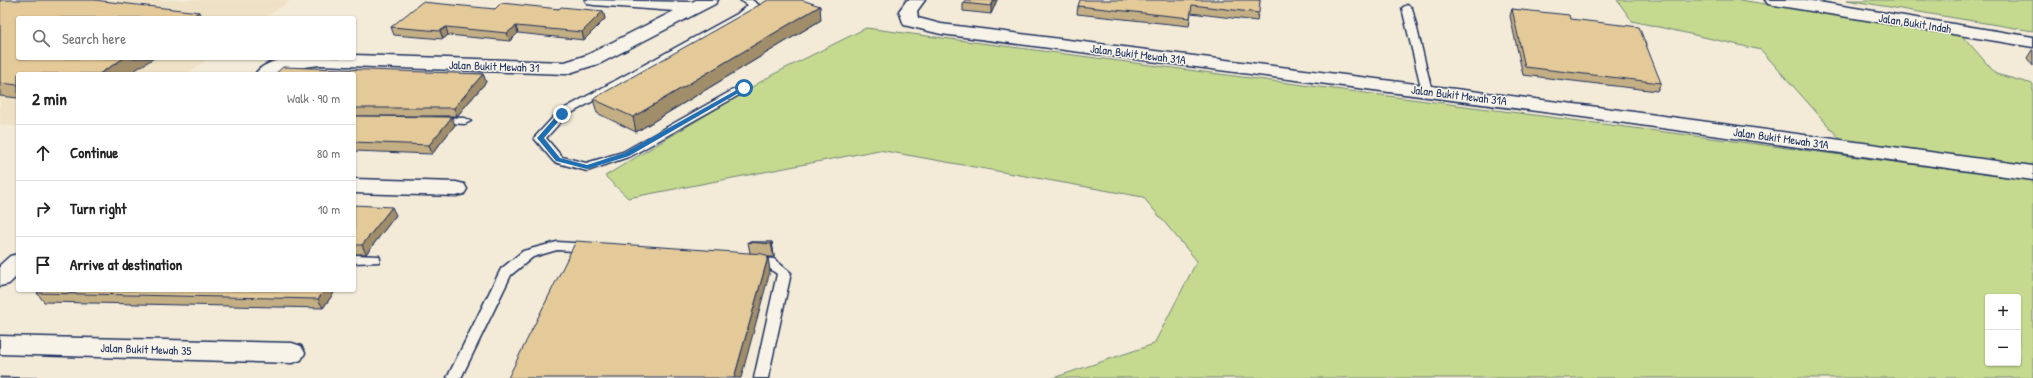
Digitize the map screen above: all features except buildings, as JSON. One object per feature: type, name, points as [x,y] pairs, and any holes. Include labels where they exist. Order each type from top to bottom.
[{"type":"street","points":[[594,0],[701,4]]},
{"type":"street","name":"Jalan Bukit Mewah 31A","points":[[916,0],[908,11],[910,21],[941,29],[1590,112],[2033,173]]},
{"type":"street","name":"Jalan Bukit Indah","points":[[1774,0],[2033,42]]},
{"type":"street","name":"Jalan Bukit Mewah 31","points":[[347,60],[566,68],[594,59],[701,4]]},
{"type":"street","name":"Jalan Bukit Mewah 31","points":[[269,72],[284,64],[313,60]]},
{"type":"street","points":[[356,186],[456,189]]},
{"type":"street","points":[[0,278],[16,264]]},
{"type":"street","name":"Jalan Bukit Mewah 35","points":[[0,345],[292,353]]},
{"type":"lane","points":[[744,88],[626,154],[587,167],[558,160],[540,138],[562,114],[740,16],[754,5],[745,0]]},
{"type":"lane","points":[[1407,8],[1427,91]]},
{"type":"lane","points":[[425,120],[465,120]]},
{"type":"lane","points":[[454,378],[506,272],[528,254],[557,246],[604,250]]},
{"type":"lane","points":[[356,259],[374,259]]},
{"type":"lane","points":[[738,260],[769,262],[784,273],[761,378]]},
{"type":"shaded area","points":[[0,0],[291,0],[268,16],[16,16],[16,60],[206,60],[189,72],[16,72],[16,127],[0,124]]},
{"type":"green space","points":[[1617,0],[1740,0],[1962,35],[1996,74],[2033,84],[2033,166],[1841,140],[1761,50],[1632,21]]},
{"type":"green space","points":[[1847,0],[2033,0],[2033,31]]},
{"type":"green space","points":[[866,28],[2033,180],[2033,378],[1053,378],[1154,344],[1197,261],[1143,197],[879,150],[628,198],[605,176],[772,75]]},
{"type":"route","points":[[562,114],[540,138],[558,160],[587,167],[626,154],[744,88]]}]
